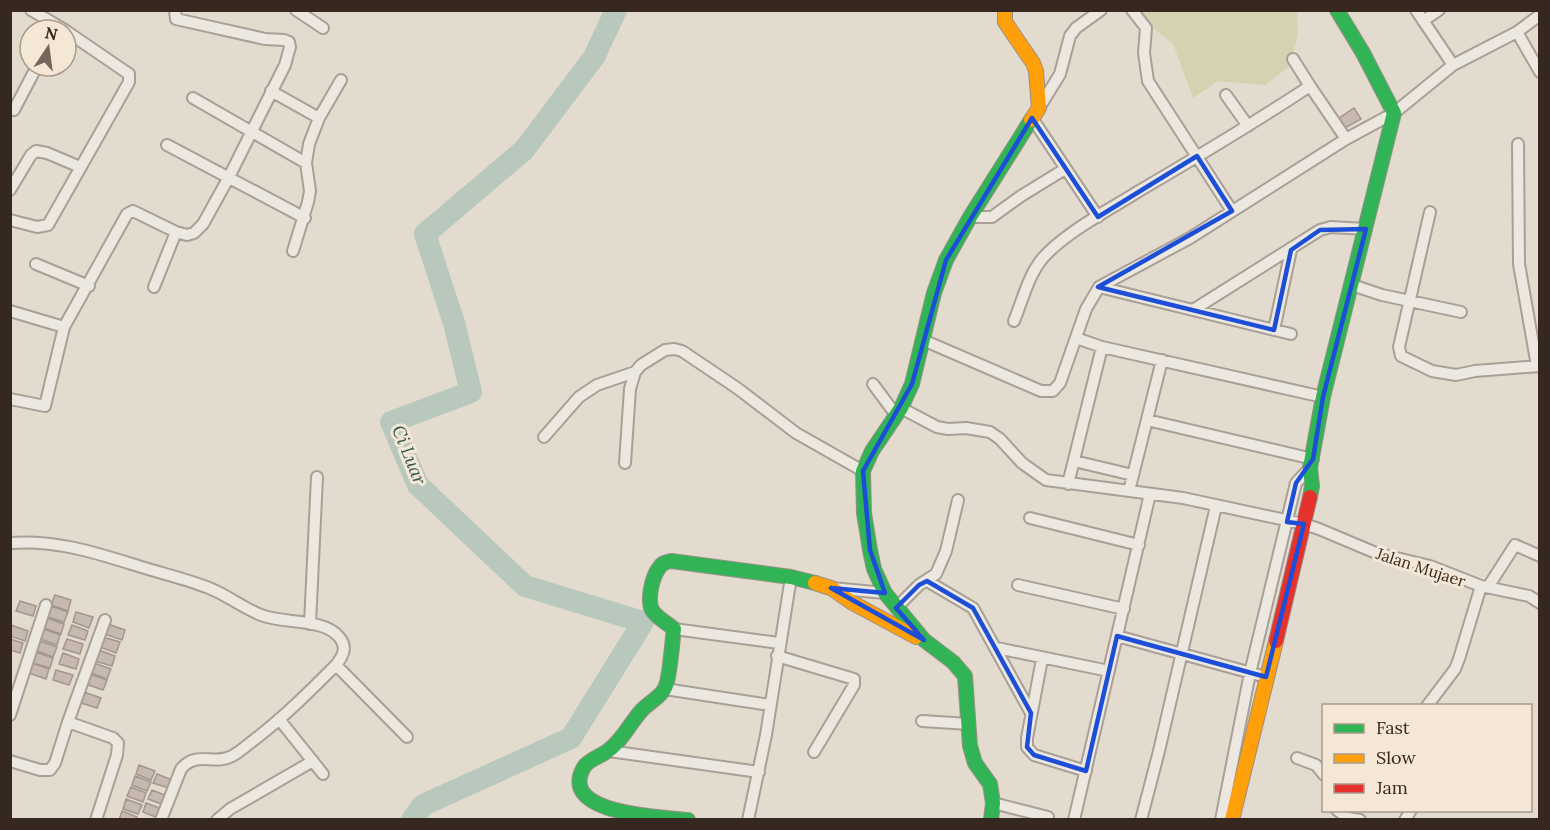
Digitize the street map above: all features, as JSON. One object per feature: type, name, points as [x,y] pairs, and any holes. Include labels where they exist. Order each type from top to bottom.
[{"type":"street","points":[[31,10],[44,18]]},
{"type":"street","points":[[10,399],[45,406],[64,327],[72,309],[88,286],[106,249],[128,214],[133,211],[187,235],[194,233],[203,224],[285,65],[290,47],[289,42],[255,37],[176,19],[175,10]]},
{"type":"street","points":[[296,10],[323,28]]},
{"type":"street","points":[[1005,10],[1005,22],[1036,71],[1035,113],[1065,169],[1098,217]]},
{"type":"street","points":[[924,640],[885,593],[874,569],[864,513],[863,471],[872,451],[899,411],[912,384],[940,274],[970,217],[1060,74],[1070,36],[1076,28],[1101,10]]},
{"type":"street","points":[[1132,10],[1146,28],[1144,53],[1148,81],[1232,211]]},
{"type":"street","points":[[1232,819],[1304,524],[1312,486],[1312,464],[1323,397],[1394,113],[1363,53],[1337,10]]},
{"type":"street","points":[[1416,10],[1452,64]]},
{"type":"street","points":[[1423,21],[1439,10]]},
{"type":"street","points":[[923,340],[1041,391],[1053,391],[1060,383],[1086,309],[1099,287],[1171,248],[1346,139],[1394,113],[1452,64],[1517,33],[1539,15]]},
{"type":"street","points":[[1517,33],[1539,72]]},
{"type":"street","points":[[10,220],[37,227],[48,225],[54,218],[130,79],[129,74],[78,40]]},
{"type":"street","points":[[1293,59],[1346,139]]},
{"type":"street","points":[[14,110],[31,78]]},
{"type":"street","points":[[293,251],[305,218],[309,191],[306,163],[309,144],[319,118],[341,80]]},
{"type":"street","points":[[1014,321],[1034,272],[1058,244],[1310,86]]},
{"type":"street","points":[[271,91],[319,118]]},
{"type":"street","points":[[1226,95],[1248,126]]},
{"type":"street","points":[[193,98],[306,163]]},
{"type":"street","points":[[1430,212],[1399,347],[1401,356],[1432,371],[1456,375],[1475,371],[1538,366],[1519,264],[1518,144]]},
{"type":"street","points":[[167,145],[305,218]]},
{"type":"street","points":[[10,190],[31,155],[36,151],[47,153],[80,167]]},
{"type":"street","points":[[970,217],[992,217],[1065,169]]},
{"type":"street","points":[[1193,310],[1292,250],[1320,230],[1331,227],[1366,230]]},
{"type":"street","points":[[154,287],[176,232]]},
{"type":"street","points":[[1274,330],[1292,250]]},
{"type":"street","points":[[36,264],[88,286]]},
{"type":"street","points":[[1352,285],[1382,296],[1461,312]]},
{"type":"street","points":[[1099,287],[1291,334]]},
{"type":"street","points":[[10,311],[64,327]]},
{"type":"street","points":[[1076,338],[1323,397]]},
{"type":"street","points":[[1068,484],[1102,346]]},
{"type":"street","points":[[544,437],[579,397],[597,386],[634,372],[665,350],[674,349],[682,351],[737,388],[796,432],[863,471]]},
{"type":"street","points":[[1129,491],[1162,360]]},
{"type":"street","points":[[625,463],[630,389],[634,372]]},
{"type":"street","points":[[873,384],[899,411]]},
{"type":"street","name":"Jalan Mujaer","points":[[899,411],[937,427],[990,432],[1000,439],[1022,463],[1046,480],[1183,498],[1304,524],[1376,553],[1430,566],[1484,587],[1529,596],[1539,603]]},
{"type":"street","points":[[1147,420],[1312,464]]},
{"type":"street","points":[[1074,461],[1133,475]]},
{"type":"street","points":[[1221,819],[1250,673],[1296,483],[1312,464]]},
{"type":"street","points":[[310,624],[317,477]]},
{"type":"street","points":[[1074,819],[1150,494]]},
{"type":"street","points":[[896,608],[919,585],[934,577],[941,565],[958,500]]},
{"type":"street","points":[[1141,819],[1222,505]]},
{"type":"street","points":[[1029,518],[1139,545]]},
{"type":"street","points":[[10,543],[52,543],[78,547],[208,588],[232,598],[261,615],[330,630],[339,636],[344,644],[344,651],[336,664],[279,719],[230,758],[191,760],[186,764],[181,769],[165,818]]},
{"type":"street","points":[[1428,704],[1460,659],[1484,587],[1515,545],[1539,556]]},
{"type":"street","points":[[779,643],[674,629],[654,612],[650,604],[659,566],[671,561],[791,577],[831,588],[885,593]]},
{"type":"street","points":[[748,819],[759,771],[791,577]]},
{"type":"street","points":[[927,581],[973,608],[1031,713]]},
{"type":"street","points":[[1018,585],[1124,609]]},
{"type":"street","points":[[831,588],[851,602],[924,640],[953,662],[964,676],[970,746],[975,763],[990,784],[993,803],[991,819]]},
{"type":"street","points":[[10,715],[46,605]]},
{"type":"street","points":[[10,761],[40,770],[50,770],[55,763],[105,620]]},
{"type":"street","points":[[674,629],[665,689],[642,710],[609,751],[592,759],[582,770],[580,785],[588,800],[611,810],[688,819]]},
{"type":"street","points":[[1117,636],[1266,677]]},
{"type":"street","points":[[997,648],[1109,671]]},
{"type":"street","points":[[777,656],[851,677],[854,680],[854,685],[814,752]]},
{"type":"street","points":[[1042,659],[1026,742],[1030,752],[1034,755],[1086,771]]},
{"type":"street","points":[[336,664],[407,737]]},
{"type":"street","points":[[665,689],[770,705]]},
{"type":"street","points":[[279,719],[323,774]]},
{"type":"street","points":[[922,721],[969,724]]},
{"type":"street","points":[[68,722],[113,738],[118,743],[117,755],[96,819]]},
{"type":"street","points":[[609,751],[759,771]]},
{"type":"street","points":[[1297,759],[1316,765],[1322,774]]},
{"type":"street","points":[[216,819],[230,808],[313,761]]},
{"type":"street","points":[[993,803],[1048,817]]},
{"type":"street","points":[[1348,819],[1360,819]]},
{"type":"highlighted area","points":[[1032,118],[1098,217],[1197,156],[1232,211],[1098,287],[1274,330],[1291,250],[1320,230],[1366,229],[1323,397],[1313,459],[1296,483],[1287,522],[1304,524],[1266,677],[1117,636],[1086,771],[1034,755],[1027,747],[1031,713],[973,608],[927,581],[919,585],[896,608],[924,640],[831,588],[885,593],[870,550],[863,471],[912,384],[946,260]]},
{"type":"shaded area","points":[[1140,11],[1297,11],[1298,35],[1289,67],[1265,85],[1218,81],[1193,98],[1173,44],[1147,23]]},
{"type":"building","points":[[1354,108],[1361,119],[1345,128],[1339,118]]},
{"type":"building","points":[[55,595],[71,600],[68,611],[51,605]]},
{"type":"building","points":[[20,601],[36,606],[33,616],[16,611]]},
{"type":"building","points":[[51,606],[68,612],[64,622],[48,617]]},
{"type":"building","points":[[76,612],[93,617],[89,628],[73,622]]},
{"type":"building","points":[[47,618],[64,624],[61,634],[44,628]]},
{"type":"building","points":[[108,624],[125,630],[122,640],[105,634]]},
{"type":"building","points":[[11,625],[28,631],[25,641],[10,636]]},
{"type":"building","points":[[72,625],[88,631],[85,640],[68,635]]},
{"type":"building","points":[[44,629],[60,635],[57,645],[40,639]]},
{"type":"building","points":[[103,637],[120,642],[116,653],[100,647]]},
{"type":"building","points":[[10,639],[23,643],[20,653],[10,650]]},
{"type":"building","points":[[67,639],[83,644],[80,654],[63,649]]},
{"type":"building","points":[[40,641],[57,647],[53,657],[37,651]]},
{"type":"building","points":[[99,650],[115,656],[112,666],[95,661]]},
{"type":"building","points":[[36,652],[53,658],[50,668],[33,663]]},
{"type":"building","points":[[63,653],[79,659],[76,669],[59,664]]},
{"type":"building","points":[[32,663],[49,669],[46,679],[29,673]]},
{"type":"building","points":[[94,663],[111,669],[107,679],[91,673]]},
{"type":"building","points":[[56,670],[73,675],[69,685],[53,680]]},
{"type":"building","points":[[90,674],[107,680],[103,690],[86,684]]},
{"type":"building","points":[[84,692],[101,698],[97,708],[81,703]]},
{"type":"building","points":[[139,765],[155,771],[151,780],[136,774]]},
{"type":"building","points":[[157,774],[172,780],[169,788],[153,783]]},
{"type":"building","points":[[135,776],[151,782],[147,791],[132,785]]},
{"type":"building","points":[[131,787],[146,793],[143,802],[127,796]]},
{"type":"building","points":[[152,790],[167,796],[164,805],[148,799]]},
{"type":"building","points":[[126,799],[142,805],[138,814],[123,809]]},
{"type":"building","points":[[146,803],[162,809],[158,818],[143,812]]},
{"type":"building","points":[[122,811],[137,817],[136,820],[119,820]]},
{"type":"waterway","name":"Ci Luar","points":[[412,820],[423,805],[571,738],[643,622],[525,586],[418,485],[391,422],[471,392],[454,323],[425,234],[524,150],[594,57],[616,10]]},
{"type":"traffic: fast","points":[[1310,497],[1312,486],[1310,468],[1323,397],[1394,113],[1363,53],[1337,10]]},
{"type":"traffic: fast","points":[[991,820],[993,803],[990,784],[975,763],[970,746],[965,676],[953,662],[924,640],[885,593],[874,569],[870,550],[864,513],[863,471],[872,451],[901,408],[912,384],[934,293],[946,260],[970,217],[1031,120]]},
{"type":"traffic: fast","points":[[688,820],[637,815],[598,804],[585,795],[579,783],[584,767],[616,743],[642,710],[658,697],[667,683],[674,629],[652,610],[651,589],[656,572],[660,566],[671,561],[791,577],[815,583]]},
{"type":"traffic: slow","points":[[1005,10],[1005,22],[1036,71],[1039,108],[1031,120]]},
{"type":"traffic: slow","points":[[815,583],[831,588],[851,602],[916,637]]},
{"type":"traffic: slow","points":[[1232,820],[1276,641]]},
{"type":"traffic: jam","points":[[1276,641],[1310,497]]}]
